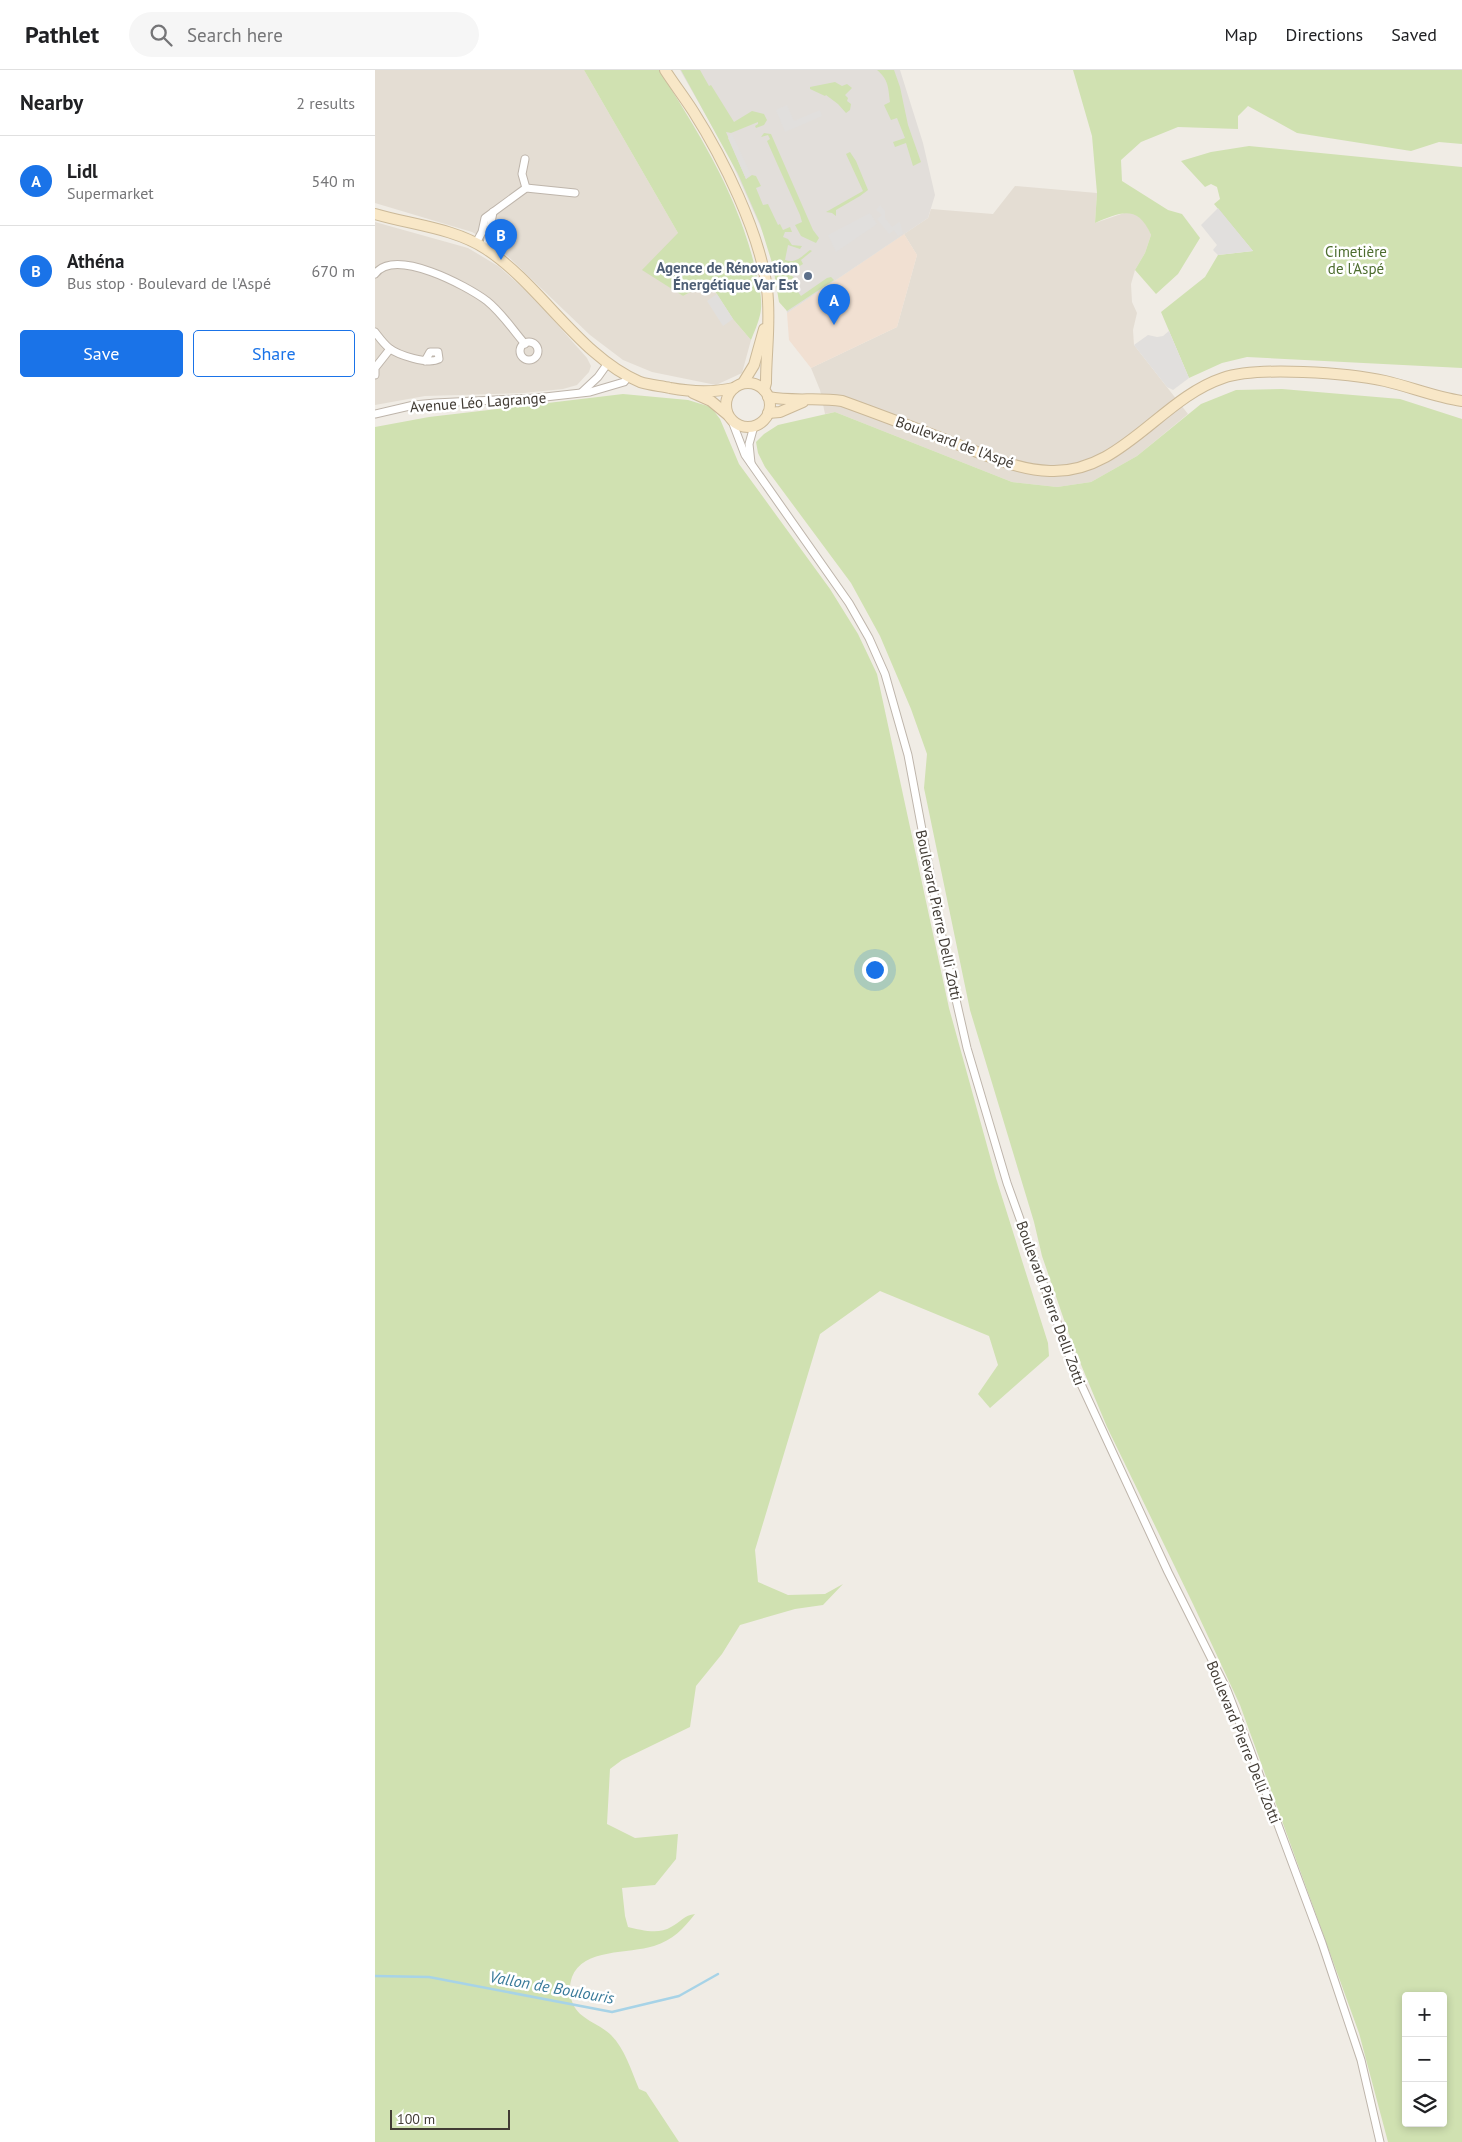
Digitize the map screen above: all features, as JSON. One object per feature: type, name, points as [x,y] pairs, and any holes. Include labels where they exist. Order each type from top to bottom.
[{"type":"main road","points":[[665,70],[692,110],[723,167],[744,212],[766,287],[770,322],[766,384],[768,413],[763,421],[754,426],[742,427],[711,401],[688,391]]},
{"type":"main road","points":[[673,70],[684,88],[692,110]]},
{"type":"main road","points":[[375,214],[450,233],[486,249],[517,274],[608,363],[642,382],[688,391],[716,392],[738,385],[755,384],[766,394]]},
{"type":"main road","points":[[730,418],[726,400],[754,365],[768,304]]},
{"type":"main road","name":"Boulevard de l'Aspé","points":[[766,394],[781,400],[828,399],[842,401],[1004,462],[1050,471],[1069,470],[1091,464],[1112,454],[1185,396],[1209,383],[1240,374],[1291,373],[1361,377],[1385,381],[1447,399],[1462,401]]},
{"type":"main road","name":"Boulevard de l'Aspé","points":[[768,413],[780,412],[809,400]]},
{"type":"street","points":[[525,159],[522,174],[526,188]]},
{"type":"street","points":[[475,243],[482,232],[485,218],[526,188],[575,193]]},
{"type":"street","points":[[486,249],[493,212]]},
{"type":"street","points":[[376,271],[405,265],[422,268],[444,276],[468,288],[487,301],[504,317],[525,344]]},
{"type":"street","points":[[375,332],[390,349],[425,361]]},
{"type":"street","points":[[375,374],[375,368],[390,349]]},
{"type":"street","points":[[582,392],[598,377],[608,363]]},
{"type":"street","name":"Avenue Léo Lagrange","points":[[375,414],[435,402],[535,398],[601,390],[624,382],[629,376]]},
{"type":"street","name":"Boulevard Pierre Delli Zotti","points":[[730,418],[739,444],[751,463],[849,603],[869,638],[885,674],[907,754],[944,947],[967,1048],[1007,1183],[1074,1369],[1172,1580],[1227,1690],[1322,1943],[1361,2060],[1379,2142]]},
{"type":"street","points":[[751,463],[749,444],[754,426]]},
{"type":"shaded area","points":[[375,70],[584,70],[678,233],[673,289],[683,296],[708,281],[733,319],[751,340],[742,373],[716,385],[652,372],[623,360],[590,335],[498,247],[472,232],[375,203]]},
{"type":"shaded area","points":[[680,70],[900,70],[923,143],[935,195],[928,218],[787,313],[780,271],[728,154]]},
{"type":"shaded area","points":[[787,105],[794,121],[820,110],[822,116],[785,132],[776,110]]},
{"type":"shaded area","points":[[732,134],[751,175],[746,179],[728,138]]},
{"type":"shaded area","points":[[1015,186],[1097,193],[1095,223],[1127,212],[1135,214],[1145,222],[1151,235],[1145,253],[1135,270],[1131,284],[1132,302],[1137,313],[1133,330],[1134,345],[1188,414],[1137,456],[1091,482],[1057,487],[1012,482],[835,412],[825,414],[820,390],[811,368],[897,327],[917,255],[904,234],[928,218],[931,209],[993,214]]},
{"type":"shaded area","points":[[880,205],[885,211],[885,218],[892,227],[899,222],[903,233],[898,236],[894,230],[889,234],[877,219],[882,215],[876,210]]},
{"type":"shaded area","points":[[1218,208],[1253,251],[1218,255],[1213,250],[1217,245],[1201,225]]},
{"type":"shaded area","points":[[870,213],[877,224],[836,252],[828,235]]},
{"type":"shaded area","points":[[375,222],[468,248],[498,266],[532,296],[587,358],[591,366],[589,372],[577,385],[563,389],[524,393],[425,396],[375,405]]},
{"type":"shaded area","points":[[904,234],[917,255],[897,327],[811,368],[789,340],[787,313]]},
{"type":"shaded area","points":[[717,294],[733,319],[723,326],[707,301]]},
{"type":"shaded area","points":[[1169,331],[1189,378],[1173,390],[1167,387],[1134,345],[1148,335],[1163,336]]},
{"type":"green space","points":[[584,70],[659,70],[674,94],[718,169],[741,222],[750,249],[761,296],[761,311],[751,340],[733,319],[709,282],[683,296],[642,270],[678,233]]},
{"type":"green space","points":[[681,70],[700,70],[734,122],[752,111],[764,114],[767,120],[764,125],[756,128],[755,126],[758,122],[731,133],[726,132],[746,179],[752,175],[756,176],[761,186],[756,188],[763,205],[768,204],[778,225],[780,224],[783,230],[790,227],[792,232],[785,232],[783,237],[788,239],[792,245],[802,246],[800,249],[788,245],[785,260],[796,260],[810,250],[812,251],[801,260],[803,264],[793,270],[794,272],[791,274],[795,280],[793,282],[796,286],[795,288],[801,296],[827,278],[831,277],[834,280],[787,311],[779,302],[773,266],[760,224],[738,174]]},
{"type":"green space","points":[[877,70],[894,70],[900,87],[908,125],[921,162],[913,166],[906,143],[895,147],[893,142],[905,138],[897,118],[891,120],[884,105],[890,102],[888,88],[884,77]]},
{"type":"green space","points":[[1073,70],[1462,70],[1462,144],[1439,142],[1411,151],[1297,133],[1248,106],[1238,116],[1238,129],[1178,127],[1141,142],[1121,160],[1122,181],[1168,210],[1182,214],[1200,238],[1178,274],[1156,294],[1135,270],[1145,253],[1151,235],[1140,218],[1127,213],[1112,216],[1095,223],[1097,193],[1092,136]]},
{"type":"green space","points":[[835,82],[842,86],[847,84],[852,88],[845,95],[848,98],[847,101],[851,104],[850,110],[846,113],[826,95],[810,89],[810,87]]},
{"type":"green space","points":[[764,133],[771,134],[813,230],[819,238],[816,243],[801,236],[795,225],[802,222],[800,215],[767,141],[770,139],[768,135],[761,137]]},
{"type":"green space","name":"Cimetière de l'Aspé","points":[[1249,146],[1462,167],[1462,368],[1247,357],[1222,363],[1189,378],[1161,312],[1205,277],[1218,255],[1253,251],[1214,204],[1220,199],[1217,187],[1211,184],[1205,187],[1181,161],[1211,152]]},
{"type":"green space","points":[[850,152],[856,161],[868,190],[836,210],[836,216],[826,212],[863,191],[846,154]]},
{"type":"green space","points":[[1282,389],[1400,399],[1462,419],[1462,2142],[1388,2142],[1359,2033],[1240,1705],[1107,1427],[1072,1343],[1042,1256],[1034,1222],[970,1010],[924,788],[927,754],[911,709],[880,636],[851,583],[765,467],[758,453],[756,442],[778,425],[835,412],[1012,482],[1057,487],[1091,482],[1137,456],[1201,404],[1236,390]]},
{"type":"green space","points":[[623,394],[688,400],[711,407],[720,419],[739,464],[830,589],[858,634],[877,674],[949,1008],[996,1178],[1048,1343],[1049,1356],[990,1408],[978,1394],[998,1365],[989,1336],[880,1291],[820,1334],[755,1550],[758,1582],[788,1595],[825,1594],[843,1584],[823,1605],[795,1609],[740,1625],[722,1654],[696,1686],[690,1727],[622,1760],[610,1769],[607,1824],[635,1838],[678,1834],[676,1859],[655,1885],[622,1888],[628,1927],[661,1931],[695,1914],[677,1933],[661,1944],[608,1954],[586,1961],[572,1977],[571,1997],[573,2004],[580,2014],[606,2031],[616,2041],[627,2060],[639,2089],[646,2092],[679,2142],[375,2142],[375,427],[429,417]]},
{"type":"waterway","name":"Vallon de Boulouris","points":[[375,1976],[429,1977],[612,2012],[679,1996],[718,1974]]},
{"type":"place","name":"Athéna","points":[[501,260]]},
{"type":"place","name":"Agence de Rénovation Énergétique Var Est","points":[[808,276]]},
{"type":"place","name":"Lidl","points":[[834,325]]}]
